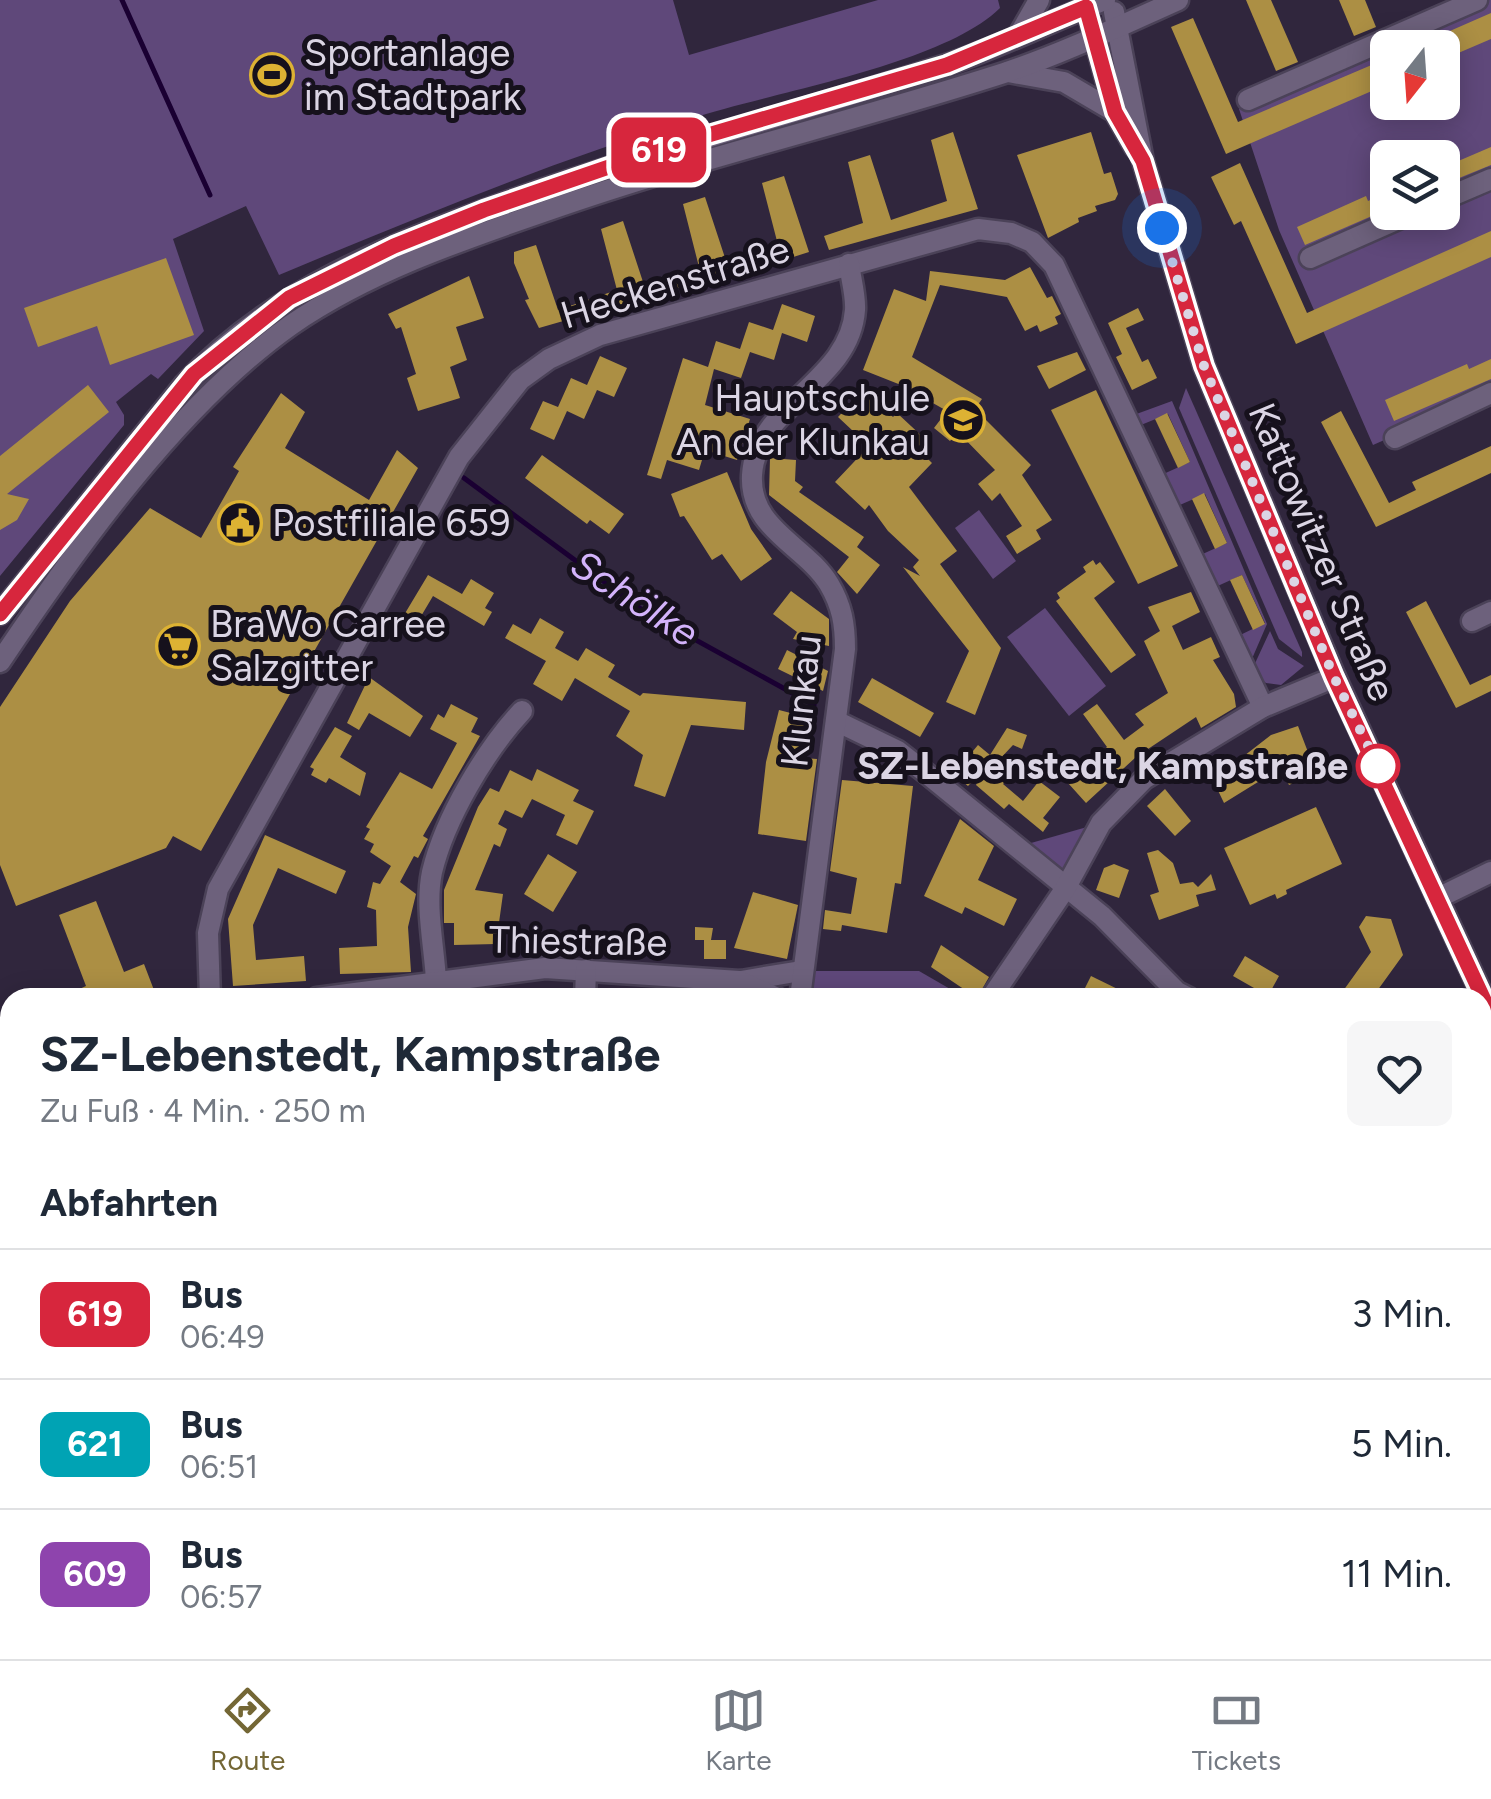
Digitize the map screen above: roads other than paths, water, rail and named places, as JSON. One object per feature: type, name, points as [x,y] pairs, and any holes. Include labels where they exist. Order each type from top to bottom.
[{"type":"street","points":[[1020,34],[1038,0]]},
{"type":"street","points":[[0,662],[90,534],[185,423],[244,362],[326,303],[455,243],[608,189],[1008,72],[1178,0]]},
{"type":"street","points":[[1248,100],[1477,0]]},
{"type":"street","points":[[0,614],[194,374],[289,298],[394,246],[484,210],[664,148],[947,65],[1097,2]]},
{"type":"street","name":"Kattowitzer Straße","points":[[1097,2],[1116,25],[1143,161],[1204,366],[1334,677],[1480,988]]},
{"type":"street","name":"Kattowitzer Straße","points":[[1097,2],[1094,34],[1115,112],[1143,161]]},
{"type":"street","points":[[1008,72],[1064,82],[1115,112]]},
{"type":"street","points":[[1460,192],[1491,179]]},
{"type":"street","name":"Heckenstraße","points":[[210,988],[208,933],[218,889],[418,528],[494,408],[520,380],[579,343],[978,229],[1011,232],[1032,242],[1054,265],[1262,707]]},
{"type":"street","points":[[1310,258],[1373,230]]},
{"type":"street","name":"Klunkau","points":[[801,988],[836,720],[844,617],[827,581],[775,532],[758,507],[752,478],[756,454],[770,430],[840,359],[855,311],[850,264]]},
{"type":"street","points":[[1395,438],[1491,393]]},
{"type":"street","points":[[998,988],[1065,889],[1100,823],[1144,780],[1262,707],[1334,677]]},
{"type":"street","points":[[436,980],[430,898],[432,870],[496,739],[522,711]]},
{"type":"street","points":[[836,720],[898,752],[1114,927],[1172,988]]},
{"type":"street","points":[[1440,898],[1491,872]]},
{"type":"street","name":"Thiestraße","points":[[383,988],[528,969],[739,981],[755,988]]},
{"type":"street","points":[[585,988],[586,970]]},
{"type":"street","points":[[739,981],[802,972]]},
{"type":"waterway","name":"Schölke","points":[[122,0],[210,195]]},
{"type":"waterway","name":"Schölke","points":[[464,478],[645,612],[814,705]]},
{"type":"place","name":"Sportanlage im Stadtpark","points":[[272,75]]},
{"type":"place","name":"Hauptschule An der Klunkau","points":[[963,420]]},
{"type":"place","name":"Postfiliale 659","points":[[240,523]]},
{"type":"place","name":"BraWo Carree Salzgitter","points":[[178,646]]},
{"type":"place","name":"SZ-Lebenstedt, Kampstraße","points":[[1378,766]]}]
